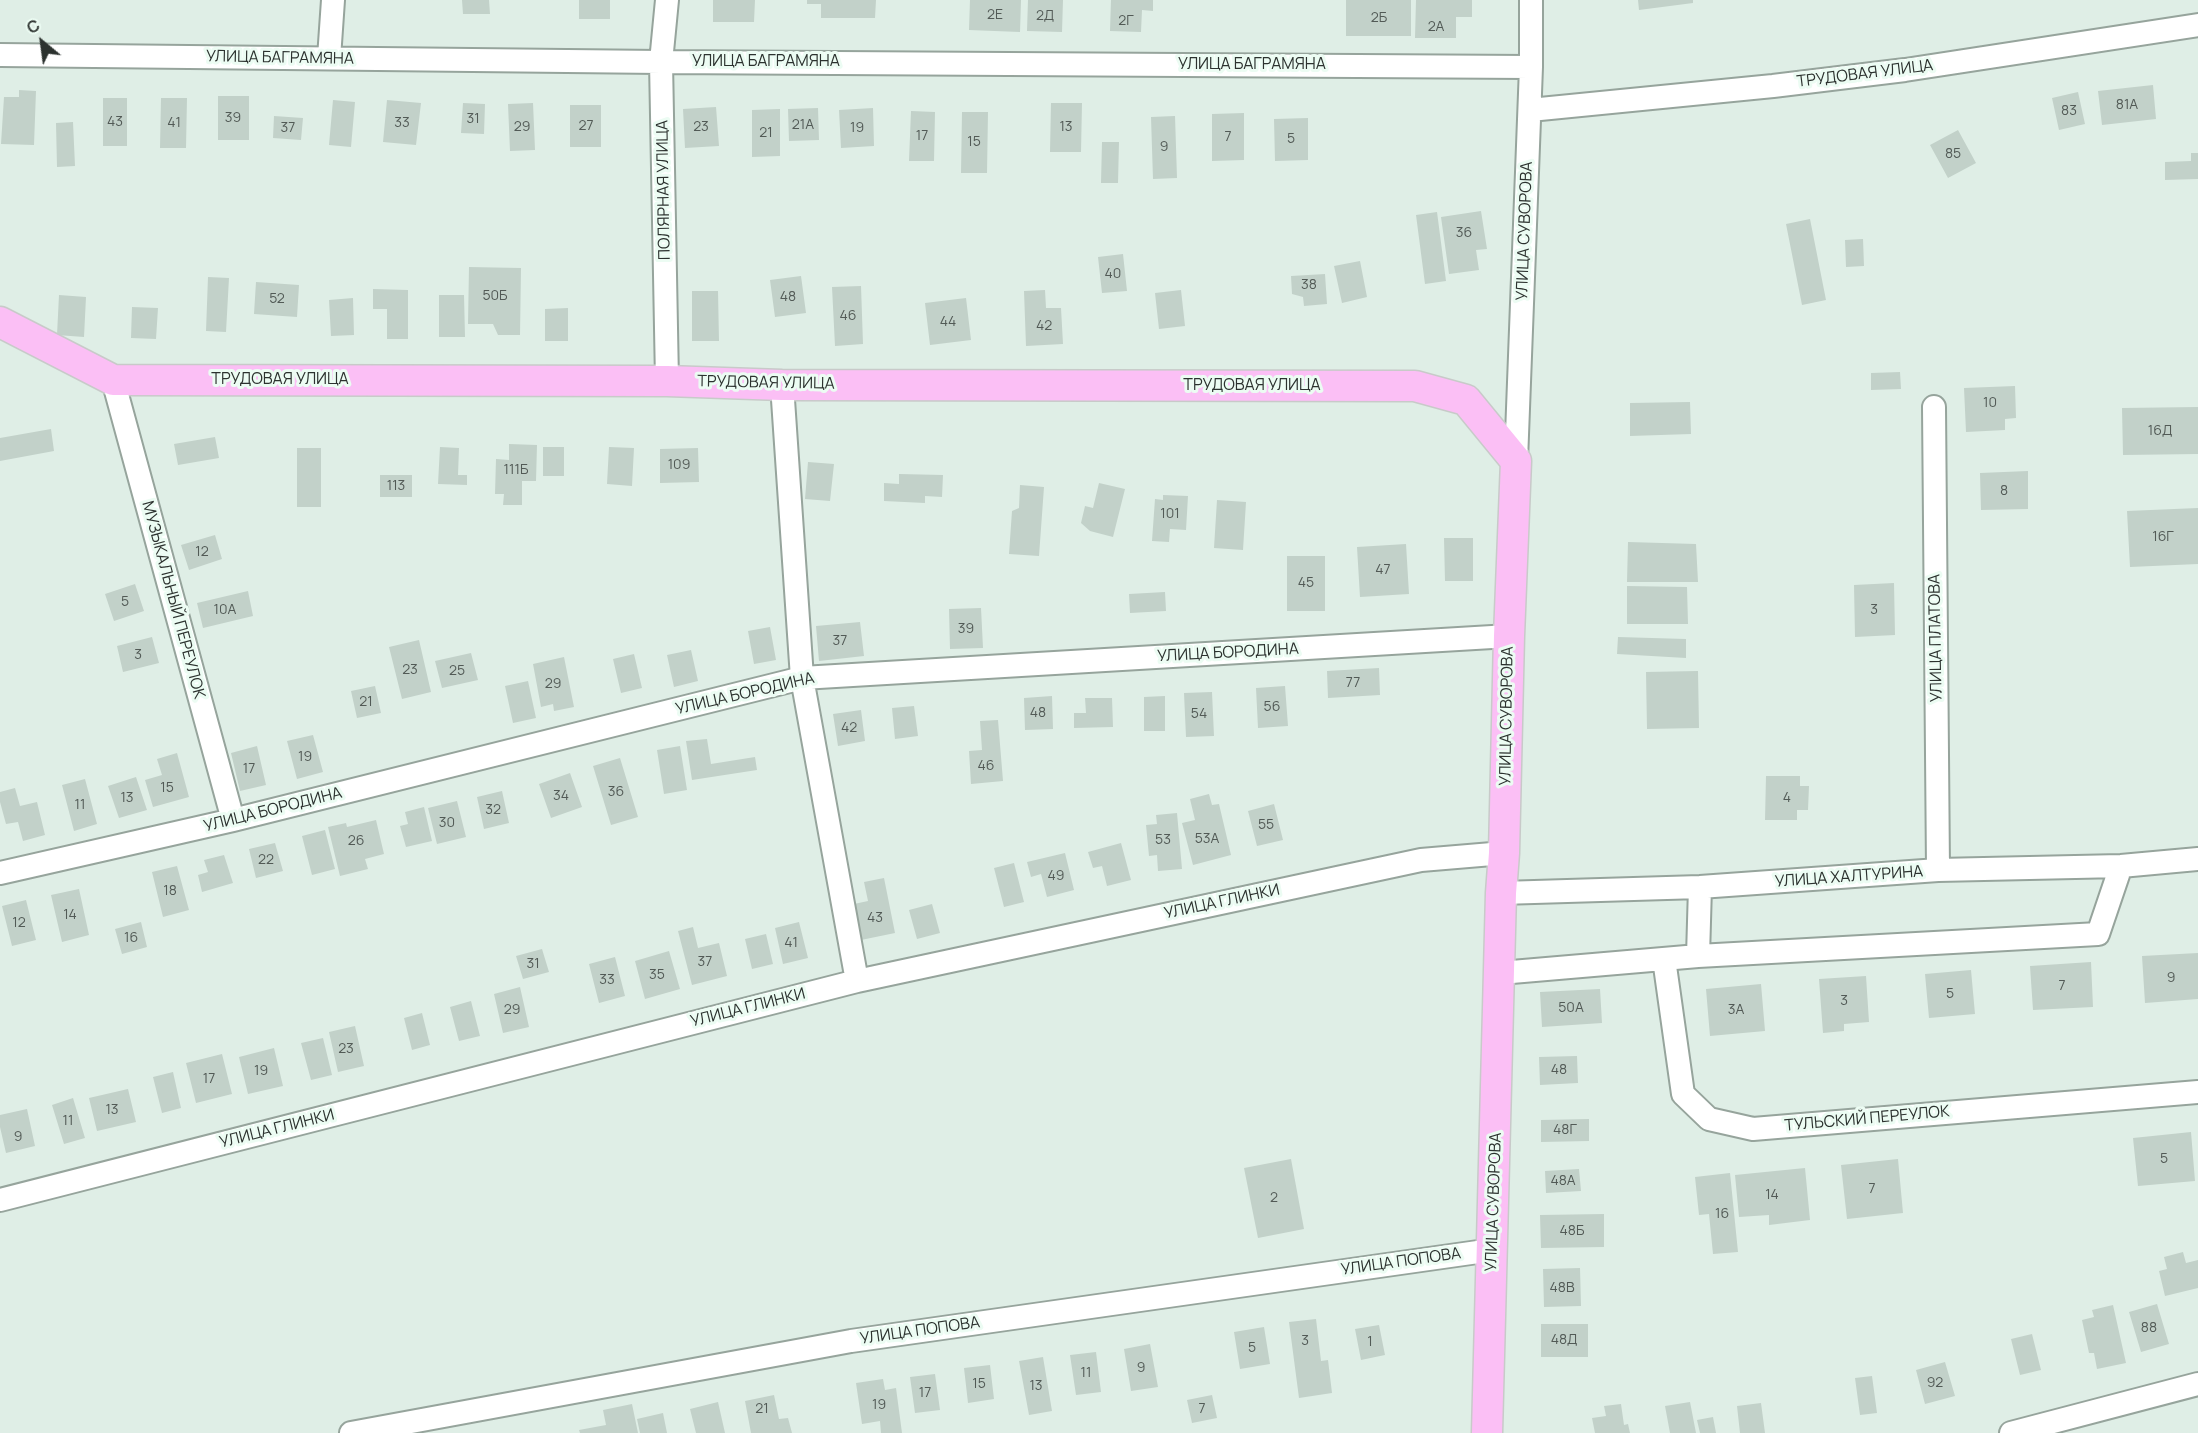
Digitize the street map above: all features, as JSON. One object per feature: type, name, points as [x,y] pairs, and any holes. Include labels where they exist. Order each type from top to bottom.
[{"type":"main road","name":"ТРУДОВАЯ УЛИЦА","points":[[0,322],[113,380],[667,381],[782,385],[1415,386],[1466,400],[1516,461]]},
{"type":"main road","name":"УЛИЦА СУВОРОВА","points":[[1487,1433],[1501,892],[1516,461]]},
{"type":"street","points":[[329,58],[333,0]]},
{"type":"street","name":"ПОЛЯРНАЯ УЛИЦА","points":[[667,0],[661,62],[667,381]]},
{"type":"street","name":"УЛИЦА СУВОРОВА","points":[[1516,461],[1530,110],[1531,0]]},
{"type":"street","name":"ТРУДОВАЯ УЛИЦА","points":[[1530,110],[1773,86],[1905,70],[2198,25]]},
{"type":"street","name":"УЛИЦА БАГРАМЯНА","points":[[0,55],[661,62],[1531,67]]},
{"type":"street","name":"МУЗЫКАЛЬНЫЙ ПЕРЕУЛОК","points":[[113,380],[233,820]]},
{"type":"street","points":[[782,385],[802,678],[857,981]]},
{"type":"street","name":"УЛИЦА ПЛАТОВА","points":[[1934,407],[1938,870]]},
{"type":"street","name":"УЛИЦА БОРОДИНА","points":[[0,873],[233,820],[802,678],[1509,636]]},
{"type":"street","name":"УЛИЦА ГЛИНКИ","points":[[0,1200],[857,981],[1421,860],[1504,853]]},
{"type":"street","name":"УЛИЦА ХАЛТУРИНА","points":[[1501,892],[1700,887],[1938,870],[2121,866],[2198,859]]},
{"type":"street","points":[[1500,973],[1698,956],[2098,934],[2121,866]]},
{"type":"street","points":[[1698,956],[1700,887]]},
{"type":"street","name":"ТУЛЬСКИЙ ПЕРЕУЛОК","points":[[1664,959],[1683,1094],[1709,1119],[1753,1129],[2198,1092]]},
{"type":"street","name":"УЛИЦА ПОПОВА","points":[[351,1433],[851,1341],[1492,1250]]},
{"type":"street","points":[[2011,1433],[2198,1384]]},
{"type":"building","points":[[462,0],[489,0],[490,14],[463,14]]},
{"type":"building","points":[[579,0],[610,0],[610,19],[579,19]]},
{"type":"building","points":[[713,0],[755,0],[754,22],[713,22]]},
{"type":"building","points":[[807,0],[876,0],[875,18],[821,18],[821,4],[807,4]]},
{"type":"building","points":[[970,0],[1021,0],[1020,32],[969,30]]},
{"type":"building","points":[[1028,0],[1063,0],[1062,32],[1027,31]]},
{"type":"building","points":[[1111,0],[1153,0],[1153,11],[1142,10],[1141,32],[1110,31]]},
{"type":"building","points":[[1346,0],[1411,0],[1411,36],[1346,36]]},
{"type":"building","points":[[1416,0],[1472,0],[1472,17],[1456,17],[1456,38],[1415,38]]},
{"type":"building","points":[[1638,0],[1693,0],[1693,3],[1639,10]]},
{"type":"building","points":[[2153,85],[2156,119],[2102,125],[2098,91]]},
{"type":"building","points":[[19,90],[36,91],[34,145],[1,144],[4,97],[19,97]]},
{"type":"building","points":[[2078,92],[2085,124],[2059,130],[2052,98]]},
{"type":"building","points":[[218,96],[249,96],[249,140],[218,140]]},
{"type":"building","points":[[103,98],[127,98],[127,146],[103,146]]},
{"type":"building","points":[[161,98],[187,98],[186,148],[160,148]]},
{"type":"building","points":[[333,100],[355,102],[351,147],[329,145]]},
{"type":"building","points":[[387,100],[421,103],[416,145],[383,142]]},
{"type":"building","points":[[463,103],[485,104],[484,134],[461,133]]},
{"type":"building","points":[[533,103],[535,150],[510,151],[508,104]]},
{"type":"building","points":[[1051,103],[1082,103],[1081,152],[1050,152]]},
{"type":"building","points":[[570,105],[601,105],[601,147],[570,147]]},
{"type":"building","points":[[716,107],[719,146],[685,148],[683,109]]},
{"type":"building","points":[[818,108],[819,140],[789,141],[788,109]]},
{"type":"building","points":[[873,108],[874,146],[841,148],[839,110]]},
{"type":"building","points":[[780,109],[780,156],[752,157],[752,110]]},
{"type":"building","points":[[911,111],[935,112],[934,161],[909,161]]},
{"type":"building","points":[[962,112],[988,112],[987,173],[961,173]]},
{"type":"building","points":[[1244,113],[1244,160],[1212,161],[1212,114]]},
{"type":"building","points":[[274,116],[303,118],[301,140],[273,138]]},
{"type":"building","points":[[1175,116],[1177,178],[1153,179],[1151,117]]},
{"type":"building","points":[[1308,118],[1308,160],[1275,161],[1274,119]]},
{"type":"building","points":[[73,122],[75,166],[57,167],[56,123]]},
{"type":"building","points":[[1958,130],[1976,163],[1948,178],[1930,145]]},
{"type":"building","points":[[1102,142],[1119,142],[1118,183],[1101,183]]},
{"type":"building","points":[[2191,153],[2198,153],[2198,179],[2165,180],[2165,162],[2191,161]]},
{"type":"building","points":[[1481,211],[1487,249],[1476,250],[1479,270],[1449,274],[1441,217]]},
{"type":"building","points":[[1437,212],[1446,281],[1425,284],[1416,215]]},
{"type":"building","points":[[1810,219],[1826,300],[1802,305],[1786,224]]},
{"type":"building","points":[[1863,239],[1864,266],[1846,267],[1845,240]]},
{"type":"building","points":[[1123,254],[1127,291],[1102,293],[1098,257]]},
{"type":"building","points":[[1360,261],[1367,297],[1342,303],[1334,266]]},
{"type":"building","points":[[469,267],[521,268],[520,335],[498,335],[493,324],[468,324]]},
{"type":"building","points":[[1325,274],[1327,304],[1304,306],[1303,297],[1292,294],[1291,276]]},
{"type":"building","points":[[801,276],[806,313],[775,317],[770,280]]},
{"type":"building","points":[[208,277],[229,278],[226,332],[206,331]]},
{"type":"building","points":[[256,282],[299,285],[297,317],[254,314]]},
{"type":"building","points":[[861,286],[863,344],[835,346],[832,287]]},
{"type":"building","points":[[373,289],[408,290],[408,339],[387,339],[387,309],[373,309]]},
{"type":"building","points":[[1045,290],[1046,308],[1061,308],[1063,344],[1026,346],[1024,291]]},
{"type":"building","points":[[1181,290],[1185,326],[1159,329],[1155,293]]},
{"type":"building","points":[[692,291],[718,291],[719,341],[692,341]]},
{"type":"building","points":[[59,295],[86,297],[84,337],[57,335]]},
{"type":"building","points":[[439,295],[464,295],[465,337],[439,337]]},
{"type":"building","points":[[353,298],[354,335],[331,336],[329,300]]},
{"type":"building","points":[[966,298],[971,340],[930,345],[925,303]]},
{"type":"building","points":[[132,307],[158,308],[156,339],[131,338]]},
{"type":"building","points":[[568,308],[568,341],[545,341],[545,309]]},
{"type":"building","points":[[1900,372],[1901,389],[1871,390],[1871,373]]},
{"type":"building","points":[[2015,386],[2016,418],[2005,419],[2005,430],[1966,432],[1964,388]]},
{"type":"building","points":[[1690,402],[1691,434],[1630,436],[1630,403]]},
{"type":"building","points":[[2198,407],[2198,454],[2123,455],[2122,408]]},
{"type":"building","points":[[51,429],[54,451],[0,461],[0,438]]},
{"type":"building","points":[[215,437],[219,458],[178,465],[174,444]]},
{"type":"building","points":[[509,444],[537,445],[536,481],[522,481],[522,505],[503,505],[504,494],[495,494],[496,459],[509,460]]},
{"type":"building","points":[[440,447],[459,448],[458,475],[467,475],[467,485],[438,484]]},
{"type":"building","points":[[543,447],[564,447],[564,476],[543,476]]},
{"type":"building","points":[[609,447],[634,448],[632,486],[607,484]]},
{"type":"building","points":[[297,448],[321,448],[321,507],[297,507]]},
{"type":"building","points":[[698,448],[699,482],[660,483],[660,449]]},
{"type":"building","points":[[808,462],[834,464],[830,501],[805,499]]},
{"type":"building","points":[[2028,471],[2028,509],[1981,510],[1980,473]]},
{"type":"building","points":[[899,474],[943,475],[942,497],[925,496],[925,503],[884,501],[884,483],[899,484]]},
{"type":"building","points":[[380,475],[412,475],[412,497],[380,497]]},
{"type":"building","points":[[1099,483],[1125,489],[1113,537],[1090,531],[1081,523],[1085,506],[1093,508]]},
{"type":"building","points":[[1020,485],[1044,487],[1039,556],[1009,554],[1012,511],[1019,508]]},
{"type":"building","points":[[1163,495],[1188,496],[1186,530],[1170,529],[1169,542],[1152,541],[1155,499],[1163,500]]},
{"type":"building","points":[[1217,500],[1246,502],[1243,550],[1214,548]]},
{"type":"building","points":[[2198,508],[2198,564],[2130,567],[2127,511]]},
{"type":"building","points":[[215,535],[222,559],[189,570],[181,545]]},
{"type":"building","points":[[1444,538],[1473,538],[1473,581],[1445,581]]},
{"type":"building","points":[[1628,542],[1696,544],[1698,582],[1627,582]]},
{"type":"building","points":[[1406,544],[1409,594],[1360,597],[1357,547]]},
{"type":"building","points":[[1287,556],[1325,556],[1325,611],[1287,611]]},
{"type":"building","points":[[1894,583],[1895,635],[1855,637],[1854,585]]},
{"type":"building","points":[[135,584],[144,611],[114,621],[105,594]]},
{"type":"building","points":[[1627,586],[1687,587],[1688,624],[1627,624]]},
{"type":"building","points":[[248,591],[253,616],[203,628],[197,603]]},
{"type":"building","points":[[1165,592],[1166,611],[1130,613],[1129,594]]},
{"type":"building","points":[[981,608],[983,648],[950,649],[949,609]]},
{"type":"building","points":[[860,622],[864,656],[819,661],[816,626]]},
{"type":"building","points":[[770,627],[776,660],[754,664],[748,631]]},
{"type":"building","points":[[152,637],[159,663],[123,672],[117,646]]},
{"type":"building","points":[[1618,637],[1686,639],[1686,658],[1617,654]]},
{"type":"building","points":[[419,640],[431,692],[402,699],[389,647]]},
{"type":"building","points":[[691,650],[698,681],[674,687],[667,655]]},
{"type":"building","points":[[471,653],[478,680],[442,688],[435,661]]},
{"type":"building","points":[[634,654],[642,688],[621,693],[613,659]]},
{"type":"building","points":[[564,657],[574,707],[554,711],[553,704],[541,707],[533,664]]},
{"type":"building","points":[[1379,668],[1380,695],[1328,698],[1327,671]]},
{"type":"building","points":[[1698,671],[1699,728],[1647,729],[1646,672]]},
{"type":"building","points":[[528,681],[536,718],[513,723],[505,686]]},
{"type":"building","points":[[375,686],[381,713],[357,718],[351,691]]},
{"type":"building","points":[[1285,686],[1288,726],[1258,728],[1256,688]]},
{"type":"building","points":[[1212,692],[1214,736],[1186,737],[1184,693]]},
{"type":"building","points":[[1052,696],[1053,729],[1025,730],[1024,698]]},
{"type":"building","points":[[1165,696],[1165,731],[1144,731],[1144,697]]},
{"type":"building","points":[[1085,698],[1112,698],[1113,727],[1074,728],[1074,713],[1086,713]]},
{"type":"building","points":[[914,706],[918,736],[895,739],[892,708]]},
{"type":"building","points":[[861,710],[865,741],[838,746],[833,714]]},
{"type":"building","points":[[998,720],[1003,781],[971,784],[969,751],[982,750],[980,721]]},
{"type":"building","points":[[313,735],[323,772],[297,779],[287,741]]},
{"type":"building","points":[[707,739],[711,764],[755,757],[757,770],[692,780],[686,741]]},
{"type":"building","points":[[257,746],[266,785],[240,791],[231,753]]},
{"type":"building","points":[[680,746],[687,790],[664,794],[657,750]]},
{"type":"building","points":[[177,753],[189,797],[153,807],[145,780],[162,775],[157,759]]},
{"type":"building","points":[[620,758],[638,817],[611,825],[593,766]]},
{"type":"building","points":[[570,773],[582,807],[551,818],[539,784]]},
{"type":"building","points":[[1766,776],[1800,776],[1800,786],[1809,786],[1808,810],[1797,810],[1797,820],[1765,820]]},
{"type":"building","points":[[136,777],[147,810],[119,818],[108,786]]},
{"type":"building","points":[[85,779],[97,824],[74,831],[62,785]]},
{"type":"building","points":[[15,788],[20,806],[37,802],[45,835],[23,841],[18,822],[6,824],[0,802],[0,792]]},
{"type":"building","points":[[502,791],[509,823],[484,829],[477,797]]},
{"type":"building","points":[[1209,794],[1212,805],[1219,804],[1231,855],[1193,865],[1182,823],[1195,820],[1190,799]]},
{"type":"building","points":[[457,801],[466,837],[437,844],[428,808]]},
{"type":"building","points":[[1274,804],[1283,840],[1257,846],[1248,811]]},
{"type":"building","points":[[424,807],[432,841],[406,847],[400,826],[408,824],[405,812]]},
{"type":"building","points":[[1177,813],[1182,869],[1158,871],[1157,855],[1149,856],[1146,825],[1157,824],[1156,815]]},
{"type":"building","points":[[376,820],[384,854],[365,859],[368,869],[340,876],[328,827],[346,823],[347,827]]},
{"type":"building","points":[[325,830],[335,869],[312,875],[302,836]]},
{"type":"building","points":[[275,843],[283,871],[256,878],[249,849]]},
{"type":"building","points":[[1121,843],[1131,880],[1107,886],[1102,866],[1093,868],[1088,852]]},
{"type":"building","points":[[1065,853],[1074,890],[1047,897],[1041,874],[1031,877],[1027,862]]},
{"type":"building","points":[[224,855],[233,883],[202,892],[198,875],[208,872],[204,860]]},
{"type":"building","points":[[1014,863],[1024,902],[1004,907],[994,868]]},
{"type":"building","points":[[177,866],[189,910],[163,917],[152,872]]},
{"type":"building","points":[[884,878],[895,933],[861,940],[854,904],[868,901],[864,882]]},
{"type":"building","points":[[79,889],[89,935],[62,942],[51,895]]},
{"type":"building","points":[[26,900],[36,940],[12,946],[2,906]]},
{"type":"building","points":[[932,904],[940,933],[917,939],[909,910]]},
{"type":"building","points":[[141,922],[147,947],[122,954],[115,929]]},
{"type":"building","points":[[799,922],[808,958],[783,964],[775,928]]},
{"type":"building","points":[[693,927],[698,948],[719,943],[727,976],[692,985],[678,931]]},
{"type":"building","points":[[766,934],[773,964],[752,969],[745,939]]},
{"type":"building","points":[[542,949],[549,972],[523,979],[516,956]]},
{"type":"building","points":[[669,951],[680,989],[645,999],[635,961]]},
{"type":"building","points":[[2198,953],[2198,999],[2145,1003],[2142,956]]},
{"type":"building","points":[[615,957],[625,996],[599,1003],[589,964]]},
{"type":"building","points":[[2091,962],[2093,1007],[2033,1010],[2030,966]]},
{"type":"building","points":[[1971,970],[1975,1014],[1929,1018],[1925,974]]},
{"type":"building","points":[[1866,976],[1869,1022],[1844,1024],[1844,1031],[1823,1033],[1819,979]]},
{"type":"building","points":[[1761,984],[1765,1031],[1710,1036],[1706,989]]},
{"type":"building","points":[[520,987],[529,1027],[503,1033],[494,994]]},
{"type":"building","points":[[1600,989],[1602,1023],[1542,1027],[1540,992]]},
{"type":"building","points":[[471,1001],[480,1036],[459,1041],[450,1007]]},
{"type":"building","points":[[422,1013],[430,1045],[412,1050],[404,1018]]},
{"type":"building","points":[[355,1026],[364,1066],[338,1072],[329,1032]]},
{"type":"building","points":[[323,1038],[332,1075],[311,1080],[301,1043]]},
{"type":"building","points":[[274,1048],[283,1086],[248,1094],[239,1057]]},
{"type":"building","points":[[222,1054],[232,1094],[196,1103],[186,1063]]},
{"type":"building","points":[[1577,1056],[1578,1083],[1540,1085],[1539,1057]]},
{"type":"building","points":[[173,1072],[181,1108],[162,1113],[153,1077]]},
{"type":"building","points":[[128,1089],[136,1122],[97,1131],[89,1098]]},
{"type":"building","points":[[73,1098],[85,1138],[64,1144],[52,1105]]},
{"type":"building","points":[[27,1109],[35,1146],[6,1153],[0,1127],[0,1115]]},
{"type":"building","points":[[1589,1119],[1589,1141],[1541,1142],[1541,1120]]},
{"type":"building","points":[[2191,1132],[2195,1181],[2138,1186],[2133,1138]]},
{"type":"building","points":[[1291,1159],[1304,1229],[1258,1238],[1244,1168]]},
{"type":"building","points":[[1898,1159],[1903,1213],[1847,1219],[1841,1165]]},
{"type":"building","points":[[1805,1168],[1810,1220],[1769,1225],[1769,1215],[1739,1217],[1735,1175]]},
{"type":"building","points":[[1579,1169],[1581,1191],[1546,1193],[1545,1171]]},
{"type":"building","points":[[1730,1173],[1738,1252],[1713,1254],[1709,1214],[1699,1215],[1695,1177]]},
{"type":"building","points":[[1604,1214],[1604,1247],[1541,1248],[1540,1215]]},
{"type":"building","points":[[2183,1252],[2186,1263],[2198,1260],[2198,1288],[2165,1296],[2159,1271],[2167,1269],[2164,1257]]},
{"type":"building","points":[[1580,1268],[1581,1306],[1544,1307],[1543,1269]]},
{"type":"building","points":[[2157,1304],[2169,1344],[2141,1352],[2129,1312]]},
{"type":"building","points":[[2113,1305],[2126,1363],[2097,1369],[2094,1353],[2089,1353],[2082,1320],[2094,1317],[2092,1310]]},
{"type":"building","points":[[1316,1319],[1321,1361],[1328,1360],[1332,1393],[1299,1398],[1289,1322]]},
{"type":"building","points":[[1541,1324],[1588,1324],[1588,1357],[1541,1357]]},
{"type":"building","points":[[1379,1325],[1385,1355],[1361,1360],[1355,1329]]},
{"type":"building","points":[[1264,1327],[1270,1364],[1240,1369],[1234,1332]]},
{"type":"building","points":[[2032,1334],[2041,1370],[2020,1375],[2011,1339]]},
{"type":"building","points":[[1150,1344],[1158,1387],[1131,1391],[1124,1349]]},
{"type":"building","points":[[1096,1352],[1101,1392],[1076,1395],[1070,1355]]},
{"type":"building","points":[[1043,1357],[1052,1411],[1029,1415],[1019,1361]]},
{"type":"building","points":[[1945,1362],[1955,1396],[1925,1404],[1916,1370]]},
{"type":"building","points":[[990,1365],[994,1399],[968,1403],[964,1368]]},
{"type":"building","points":[[935,1374],[940,1410],[915,1413],[910,1377]]},
{"type":"building","points":[[1872,1376],[1877,1413],[1860,1415],[1855,1378]]},
{"type":"building","points":[[883,1379],[885,1390],[896,1388],[902,1433],[881,1433],[880,1421],[862,1424],[856,1383]]},
{"type":"building","points":[[774,1395],[779,1419],[788,1418],[792,1433],[751,1433],[745,1401]]},
{"type":"building","points":[[1212,1395],[1217,1418],[1192,1423],[1187,1400]]},
{"type":"building","points":[[718,1402],[725,1433],[696,1433],[690,1409]]},
{"type":"building","points":[[1690,1402],[1696,1433],[1670,1433],[1665,1406]]},
{"type":"building","points":[[1761,1403],[1765,1433],[1740,1433],[1737,1406]]},
{"type":"building","points":[[632,1404],[638,1433],[580,1433],[579,1430],[606,1425],[603,1410]]},
{"type":"building","points":[[1621,1404],[1624,1425],[1628,1424],[1630,1433],[1595,1433],[1592,1418],[1606,1416],[1604,1406]]},
{"type":"building","points":[[663,1413],[667,1433],[640,1433],[637,1419]]},
{"type":"building","points":[[1713,1417],[1716,1433],[1700,1433],[1697,1420]]}]
